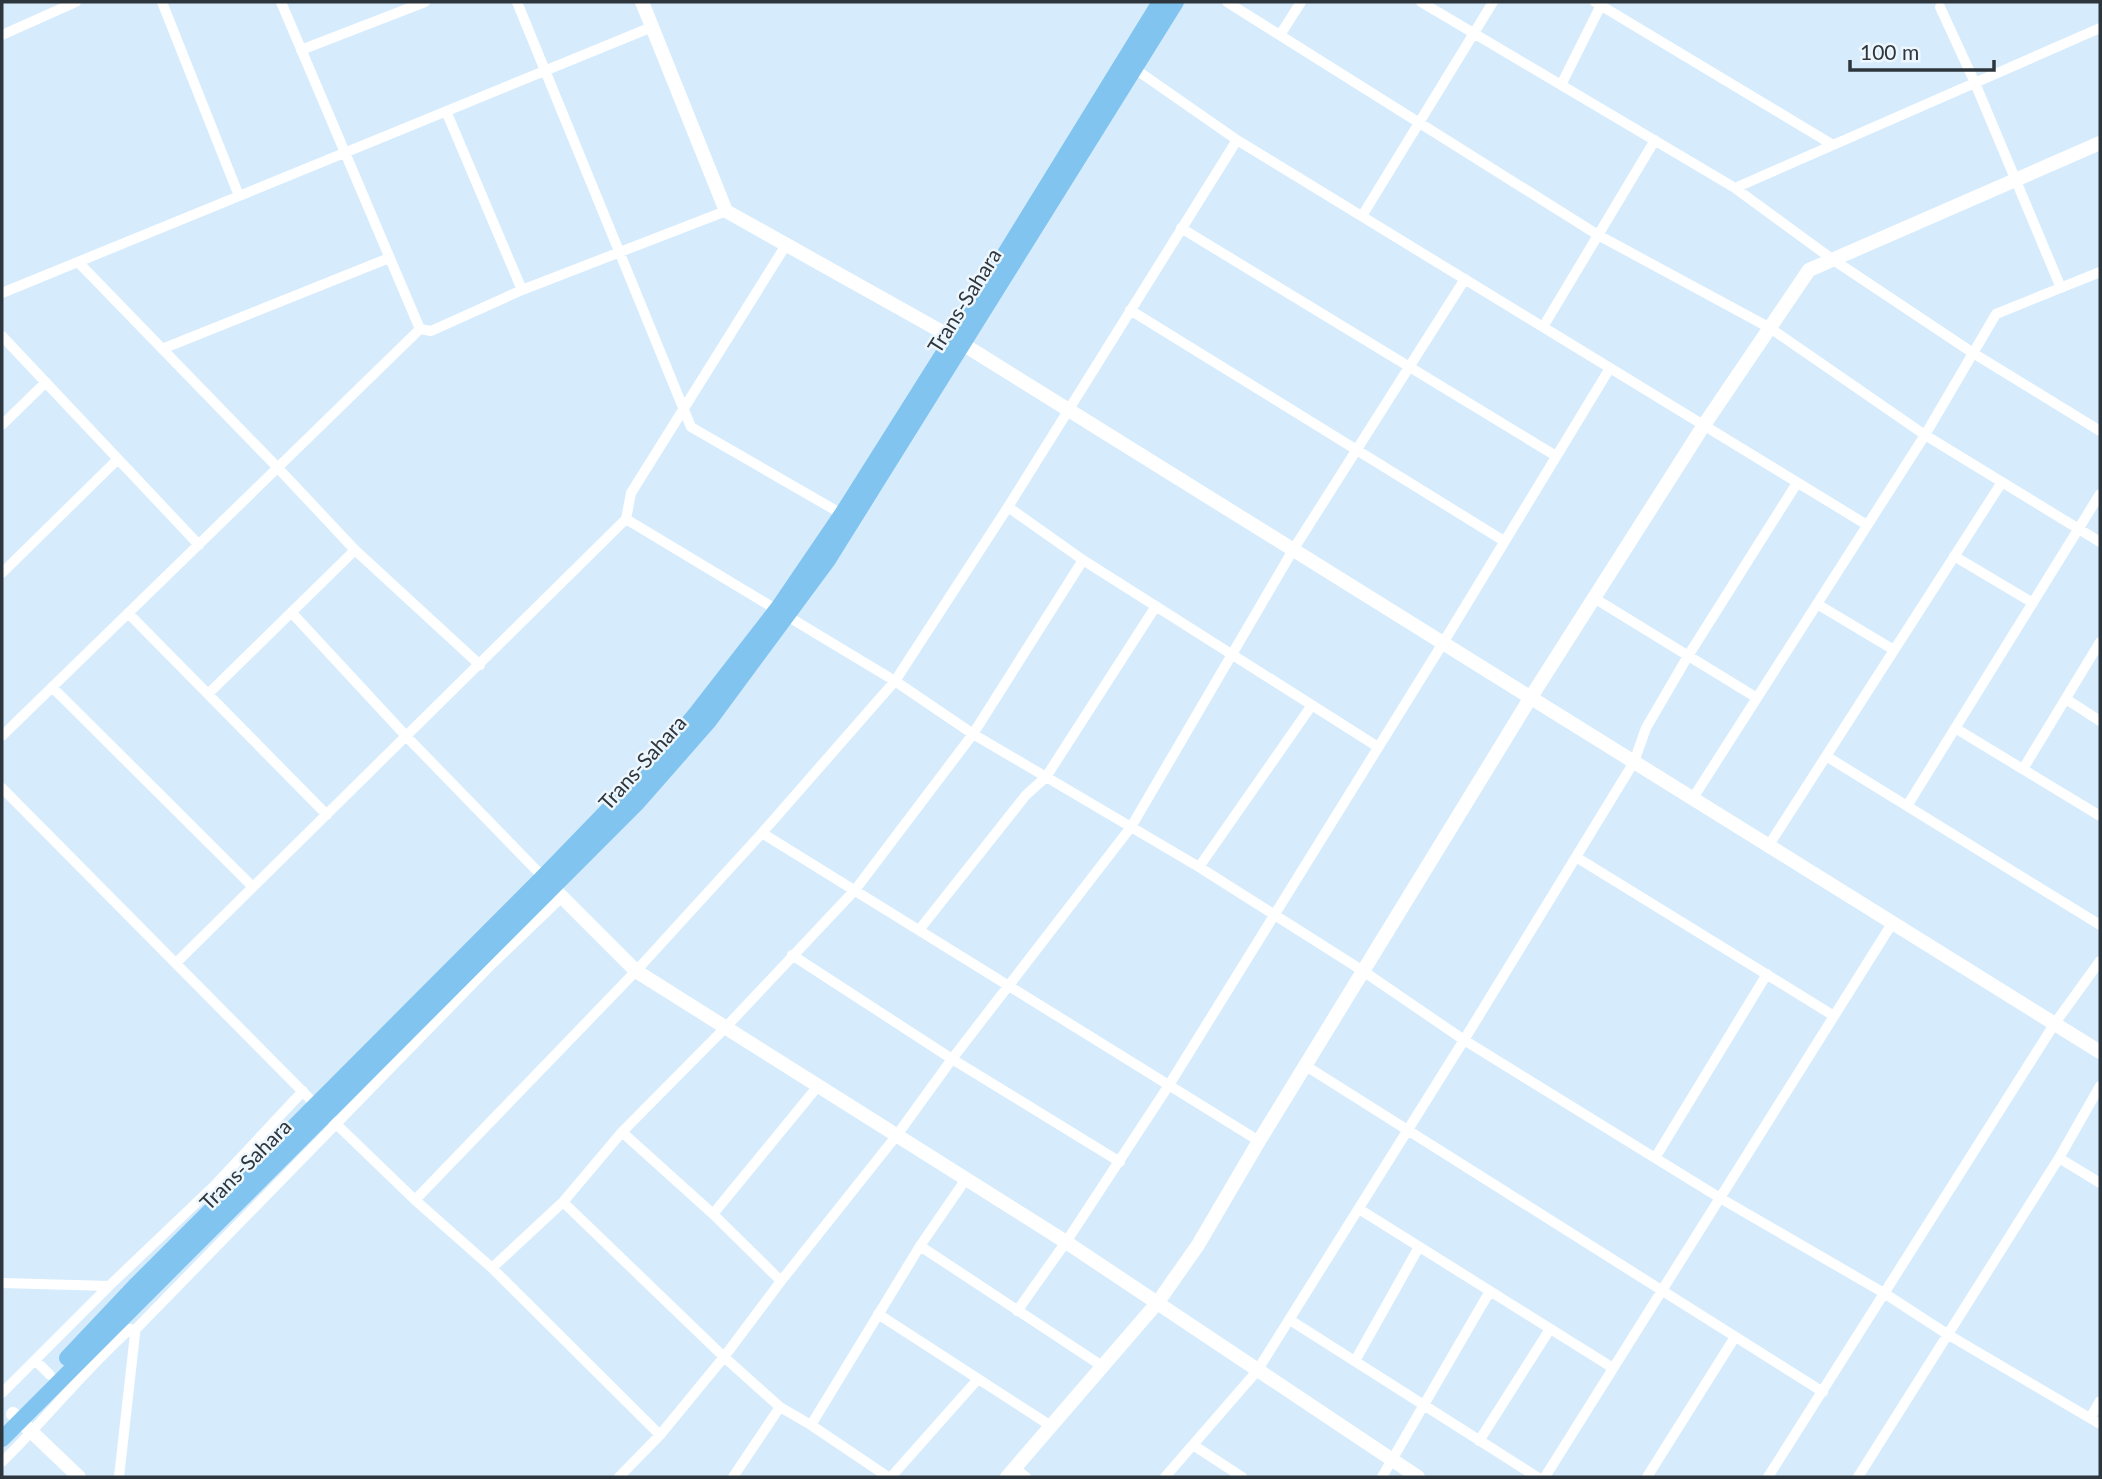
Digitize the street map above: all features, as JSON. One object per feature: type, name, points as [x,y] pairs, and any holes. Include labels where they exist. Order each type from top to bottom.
[{"type":"main road","name":"Trans-Sahara","points":[[12,1420],[141,1298],[553,887],[698,711],[828,560],[862,492],[1100,112],[1160,2]]},
{"type":"main road","name":"Trans-Sahara","points":[[1100,112],[1135,69],[1176,2]]},
{"type":"main road","name":"Trans-Sahara","points":[[783,612],[842,514],[862,492]]},
{"type":"main road","name":"Trans-Sahara","points":[[2,1439],[12,1420],[50,1375],[326,1114]]},
{"type":"street","points":[[2,35],[76,2]]},
{"type":"street","points":[[162,2],[239,196]]},
{"type":"street","points":[[281,2],[419,329]]},
{"type":"street","points":[[301,50],[425,2]]},
{"type":"street","points":[[517,2],[691,427],[842,514]]},
{"type":"street","points":[[642,2],[726,211],[958,341],[2100,1052]]},
{"type":"street","points":[[1227,2],[1598,235],[1770,328],[1925,435],[2100,542]]},
{"type":"street","points":[[1280,36],[1301,2]]},
{"type":"street","points":[[1421,2],[1735,188],[1832,259],[1973,353],[2100,431]]},
{"type":"street","points":[[1362,216],[1493,2]]},
{"type":"street","points":[[1561,85],[1598,4],[1833,145]]},
{"type":"street","points":[[1940,7],[2061,288]]},
{"type":"street","points":[[2,293],[652,27]]},
{"type":"street","points":[[1735,188],[2100,28]]},
{"type":"street","points":[[1135,69],[1237,139],[1867,525]]},
{"type":"street","points":[[446,111],[522,290]]},
{"type":"street","points":[[415,1199],[636,971],[895,681],[1008,507],[1237,139]]},
{"type":"street","points":[[1543,327],[1655,141]]},
{"type":"street","points":[[1016,1474],[1051,1426],[1158,1302],[1198,1245],[1531,697],[1704,425],[1809,270],[2100,143]]},
{"type":"street","points":[[419,329],[431,331],[522,290],[726,211]]},
{"type":"street","points":[[1181,228],[1556,456]]},
{"type":"street","points":[[176,963],[626,519],[631,493],[786,245]]},
{"type":"street","points":[[162,349],[389,258]]},
{"type":"street","points":[[78,262],[355,550],[480,665]]},
{"type":"street","points":[[1693,798],[1925,435],[1996,314],[2100,272]]},
{"type":"street","points":[[619,1477],[660,1435],[724,1357],[1131,827],[1293,550],[1465,279]]},
{"type":"street","points":[[1130,310],[1504,541]]},
{"type":"street","points":[[2,736],[419,329]]},
{"type":"street","points":[[2,336],[200,545]]},
{"type":"street","points":[[1017,1311],[1120,1162],[1443,643],[1610,368]]},
{"type":"street","points":[[2,425],[46,383]]},
{"type":"street","points":[[2,573],[118,459]]},
{"type":"street","points":[[1769,845],[2001,482]]},
{"type":"street","points":[[1165,1477],[1257,1371],[1290,1320],[1634,762],[1646,728],[1688,656],[1797,483]]},
{"type":"street","points":[[1907,806],[2100,494]]},
{"type":"street","points":[[1008,507],[1083,560],[1378,747]]},
{"type":"street","points":[[626,519],[895,681],[973,734],[1199,867],[1363,971],[1464,1040],[1720,1198],[1884,1293],[1947,1334],[2100,1424]]},
{"type":"street","points":[[208,694],[355,550]]},
{"type":"street","points":[[1954,556],[2033,603]]},
{"type":"street","points":[[492,1268],[563,1202],[622,1132],[855,890],[973,734],[1083,560]]},
{"type":"street","points":[[1594,598],[1757,698]]},
{"type":"street","points":[[1817,604],[1894,650]]},
{"type":"street","points":[[919,930],[1026,795],[1046,776],[1156,606]]},
{"type":"street","points":[[292,613],[406,736],[636,971],[1066,1242],[1418,1477]]},
{"type":"street","points":[[129,614],[327,815]]},
{"type":"street","points":[[2024,769],[2100,642]]},
{"type":"street","points":[[52,687],[253,887]]},
{"type":"street","points":[[2066,699],[2100,721]]},
{"type":"street","points":[[1199,867],[1312,705]]},
{"type":"street","points":[[1955,728],[2100,816]]},
{"type":"street","points":[[1826,756],[2100,925]]},
{"type":"street","points":[[2,788],[326,1114],[492,1268],[660,1435]]},
{"type":"street","points":[[762,833],[1259,1141]]},
{"type":"street","points":[[1576,857],[1834,1016]]},
{"type":"street","points":[[119,1477],[135,1330],[326,1114],[490,966],[553,887]]},
{"type":"street","points":[[1545,1477],[1893,922]]},
{"type":"street","points":[[792,955],[952,1059],[1120,1162]]},
{"type":"street","points":[[1768,1477],[2055,1023],[2100,961]]},
{"type":"street","points":[[1655,1158],[1767,974]]},
{"type":"street","points":[[1306,1066],[1823,1392]]},
{"type":"street","points":[[713,1214],[818,1086]]},
{"type":"street","points":[[1858,1477],[2059,1158],[2100,1086]]},
{"type":"street","points":[[2,1394],[109,1286],[215,1185],[303,1091]]},
{"type":"street","points":[[622,1132],[713,1214],[780,1281]]},
{"type":"street","points":[[2059,1158],[2100,1182]]},
{"type":"street","points":[[811,1425],[920,1246],[966,1179]]},
{"type":"street","points":[[563,1202],[724,1357],[780,1407],[889,1477],[978,1379]]},
{"type":"street","points":[[1359,1209],[1614,1368]]},
{"type":"street","points":[[920,1246],[1102,1366]]},
{"type":"street","points":[[1355,1361],[1419,1247]]},
{"type":"street","points":[[2,1283],[109,1286]]},
{"type":"street","points":[[1381,1477],[1490,1291]]},
{"type":"street","points":[[878,1314],[1051,1426]]},
{"type":"street","points":[[1290,1320],[1537,1477]]},
{"type":"street","points":[[2,1462],[113,1344],[130,1329],[135,1330]]},
{"type":"street","points":[[1479,1441],[1550,1329]]},
{"type":"street","points":[[1647,1477],[1735,1337]]},
{"type":"street","points":[[35,1360],[50,1375]]},
{"type":"street","points":[[2090,1418],[2100,1401]]},
{"type":"street","points":[[733,1477],[780,1407]]},
{"type":"street","points":[[12,1420],[32,1432],[79,1477]]},
{"type":"street","points":[[1193,1446],[1241,1477]]}]
